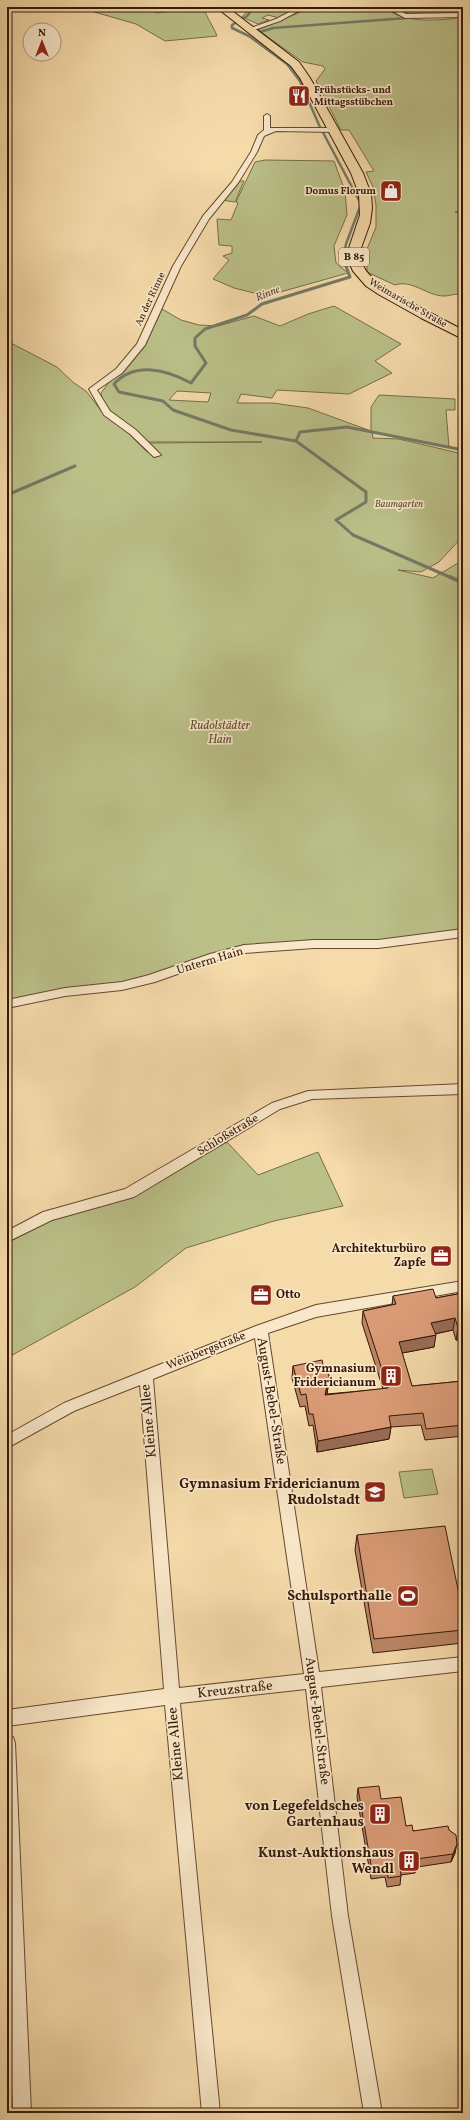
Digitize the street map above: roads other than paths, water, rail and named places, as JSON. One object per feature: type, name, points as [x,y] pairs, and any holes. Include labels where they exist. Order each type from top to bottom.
[{"type":"main road","name":"B 85","points":[[221,7],[245,25]]},
{"type":"main road","name":"Weimarische Straße","points":[[245,25],[295,64],[305,78],[326,130],[364,187],[368,203],[364,227],[354,254],[357,268],[364,277],[383,291],[463,334]]},
{"type":"street","points":[[245,25],[278,20],[303,7]]},
{"type":"street","points":[[388,7],[405,16],[463,15]]},
{"type":"street","points":[[267,116],[267,130],[326,130]]},
{"type":"street","name":"An der Rinne","points":[[157,455],[133,432],[108,413],[93,388],[119,371],[141,344],[177,266],[206,218],[235,183],[254,152],[261,135],[267,130]]},
{"type":"street","name":"Unterm Hain","points":[[7,1004],[64,992],[122,986],[150,979],[214,957],[244,949],[314,944],[378,944],[463,933]]},
{"type":"street","name":"Schloßstraße","points":[[7,1237],[48,1216],[129,1193],[276,1106],[299,1097],[325,1093],[463,1089]]},
{"type":"street","name":"Weinbergstraße","points":[[7,1442],[69,1407],[260,1330],[316,1311],[463,1286]]},
{"type":"street","name":"August-Bebel-Straße","points":[[260,1330],[313,1682],[340,1916],[373,2113]]},
{"type":"street","name":"Kleine Allee","points":[[146,1375],[172,1696],[211,2113]]},
{"type":"street","name":"Kreuzstraße","points":[[7,1718],[172,1696],[313,1682],[463,1664]]},
{"type":"street","points":[[7,1743],[22,2113]]},
{"type":"waterway","name":"Rinne","points":[[254,7],[247,16],[232,25],[232,28],[249,36],[287,64],[300,81],[319,125],[361,204],[346,244],[344,257]]},
{"type":"waterway","points":[[260,32],[273,28],[407,18]]},
{"type":"waterway","name":"Rinne","points":[[296,441],[231,430],[173,410],[163,401],[119,392],[114,384],[122,377],[132,372],[141,370],[151,370],[172,374],[191,383],[206,363],[195,346],[195,338],[205,329],[247,315],[262,304],[350,277],[344,261],[345,256]]},
{"type":"waterway","name":"Rinne","points":[[296,441],[300,432],[347,427],[463,450]]},
{"type":"waterway","name":"Rinne","points":[[296,441],[366,492],[366,502],[336,520],[353,535],[452,578]]},
{"type":"waterway","points":[[7,495],[75,466]]},
{"type":"waterway","name":"Rinne","points":[[450,577],[463,583]]},
{"type":"place","name":"Frühstücks- und Mittagsstübchen","points":[[299,96]]},
{"type":"place","name":"Domus Florum","points":[[391,191]]},
{"type":"place","name":"Architekturbüro Zapfe","points":[[441,1256]]},
{"type":"place","name":"Otto","points":[[261,1295]]},
{"type":"place","name":"Gymnasium Fridericianum","points":[[391,1376]]},
{"type":"place","name":"Gymnasium Fridericianum Rudolstadt","points":[[375,1492]]},
{"type":"place","name":"Schulsporthalle","points":[[408,1596]]},
{"type":"place","name":"von Legefeldsches Gartenhaus","points":[[380,1814]]},
{"type":"place","name":"Kunst-Auktionshaus Wendl","points":[[409,1861]]},
{"type":"park label","name":"Baumgarten","points":[[399,504]]},
{"type":"park label","name":"Rudolstädter Hain","points":[[220,733]]}]
